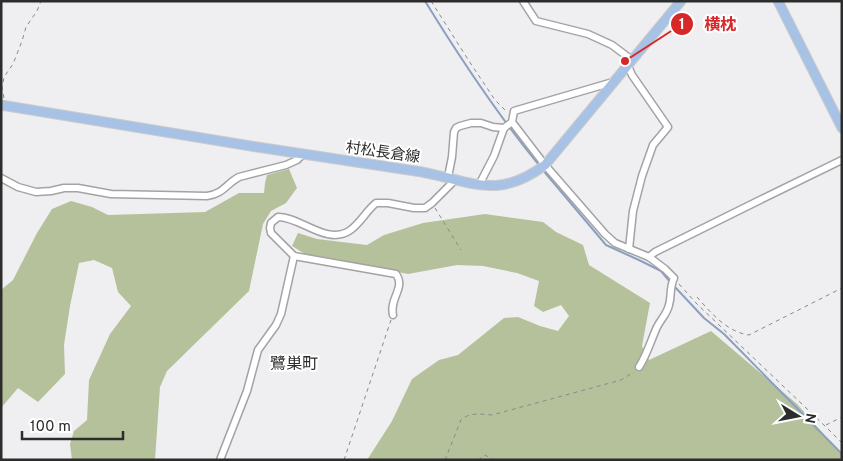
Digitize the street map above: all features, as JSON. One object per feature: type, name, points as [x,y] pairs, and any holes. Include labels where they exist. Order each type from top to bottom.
[{"type":"main road","name":"村松長倉線","points":[[3,105],[422,172],[479,185],[492,186],[523,179],[545,165],[681,1]]},
{"type":"main road","points":[[778,1],[842,128]]},
{"type":"street","points":[[523,1],[536,21],[588,34],[612,45],[630,63],[632,75],[668,127],[653,145],[645,168],[633,210],[629,249]]},
{"type":"street","points":[[479,185],[494,156],[504,128],[512,122],[514,111],[614,81]]},
{"type":"street","points":[[512,122],[545,165],[604,234],[615,243],[649,257],[674,278],[670,286],[670,303],[667,311],[639,367]]},
{"type":"street","points":[[393,315],[392,305],[400,282],[396,274],[294,256],[271,234],[271,223],[278,218],[287,218],[322,233],[336,235],[353,228],[376,203],[388,203],[419,209],[425,208],[432,203],[452,178],[452,156],[456,128],[481,123],[504,128]]},
{"type":"street","points":[[1,178],[18,187],[36,192],[78,188],[111,194],[207,196],[224,189],[239,177],[286,165],[297,160],[302,154]]},
{"type":"street","points":[[649,257],[751,204],[842,160]]},
{"type":"street","points":[[220,460],[247,391],[258,350],[276,325],[281,314],[294,256]]},
{"type":"path","points":[[3,105],[2,88],[4,77],[13,64],[26,27],[37,11],[41,1]]},
{"type":"path","points":[[431,1],[484,85],[509,115],[512,122]]},
{"type":"path","points":[[432,203],[461,250]]},
{"type":"path","points":[[674,278],[697,304],[842,443]]},
{"type":"path","points":[[697,297],[726,326],[740,334],[749,335],[842,288]]},
{"type":"path","points":[[344,460],[393,315]]},
{"type":"path","points":[[446,460],[460,420],[465,416],[474,414],[492,415],[621,380],[639,367]]},
{"type":"path","points":[[825,426],[842,417]]},
{"type":"path","points":[[478,460],[485,456],[494,460]]},
{"type":"green space","points":[[289,169],[297,188],[286,203],[271,211],[263,224],[249,291],[167,371],[160,387],[155,460],[72,460],[70,444],[74,431],[87,420],[89,380],[110,334],[131,306],[118,292],[112,268],[94,260],[79,263],[64,345],[65,374],[38,402],[18,388],[1,408],[1,290],[13,280],[37,233],[52,209],[71,201],[92,207],[108,215],[205,212],[239,193],[264,193],[267,175]]},
{"type":"green space","points":[[485,214],[543,222],[556,232],[583,245],[589,265],[650,303],[642,346],[649,360],[711,331],[797,404],[842,455],[842,460],[367,460],[392,421],[412,379],[439,360],[458,355],[504,318],[518,317],[558,331],[569,316],[561,305],[543,312],[534,306],[539,281],[517,273],[483,266],[457,265],[408,274],[305,254],[292,246],[298,233],[317,239],[367,245],[384,235],[423,223]]},
{"type":"waterway","points":[[425,1],[479,85],[539,165]]},
{"type":"waterway","points":[[542,169],[606,245],[661,271],[671,283]]},
{"type":"waterway","points":[[674,286],[842,454]]},
{"type":"place","name":"横枕","points":[[625,61]]},
{"type":"district","name":"鷺巣町","points":[[294,363]]}]
